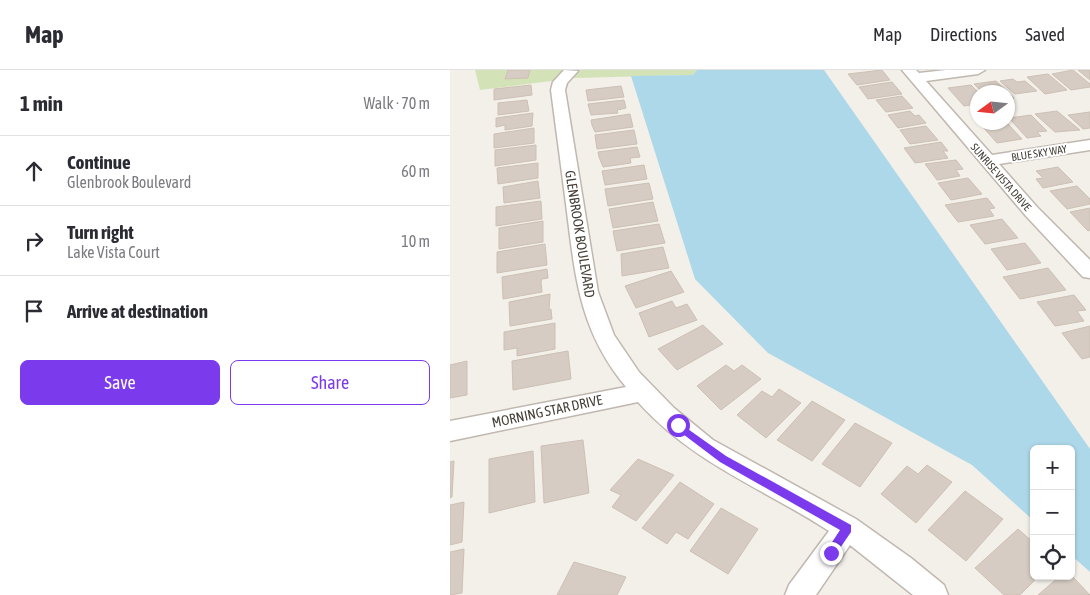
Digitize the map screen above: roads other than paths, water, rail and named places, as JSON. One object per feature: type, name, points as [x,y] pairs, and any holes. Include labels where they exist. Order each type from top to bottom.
[{"type":"street","points":[[913,74],[978,70]]},
{"type":"street","name":"GLENBROOK BOULEVARD","points":[[571,71],[560,82],[558,90],[586,284],[594,311],[614,354],[644,392],[678,425],[707,449],[847,528],[896,562],[934,595]]},
{"type":"street","name":"SUNRISE VISTA DRIVE","points":[[913,74],[1032,212],[1090,272]]},
{"type":"street","name":"BLUE SKY WAY","points":[[988,162],[1090,145]]},
{"type":"street","name":"MORNING STAR DRIVE","points":[[450,431],[644,392]]},
{"type":"street","points":[[799,595],[847,528]]},
{"type":"water","points":[[697,70],[824,70],[1090,449],[1090,572],[1075,559],[1075,445],[1030,445],[1030,517],[972,465],[768,353],[695,279],[631,76],[693,75]]}]
